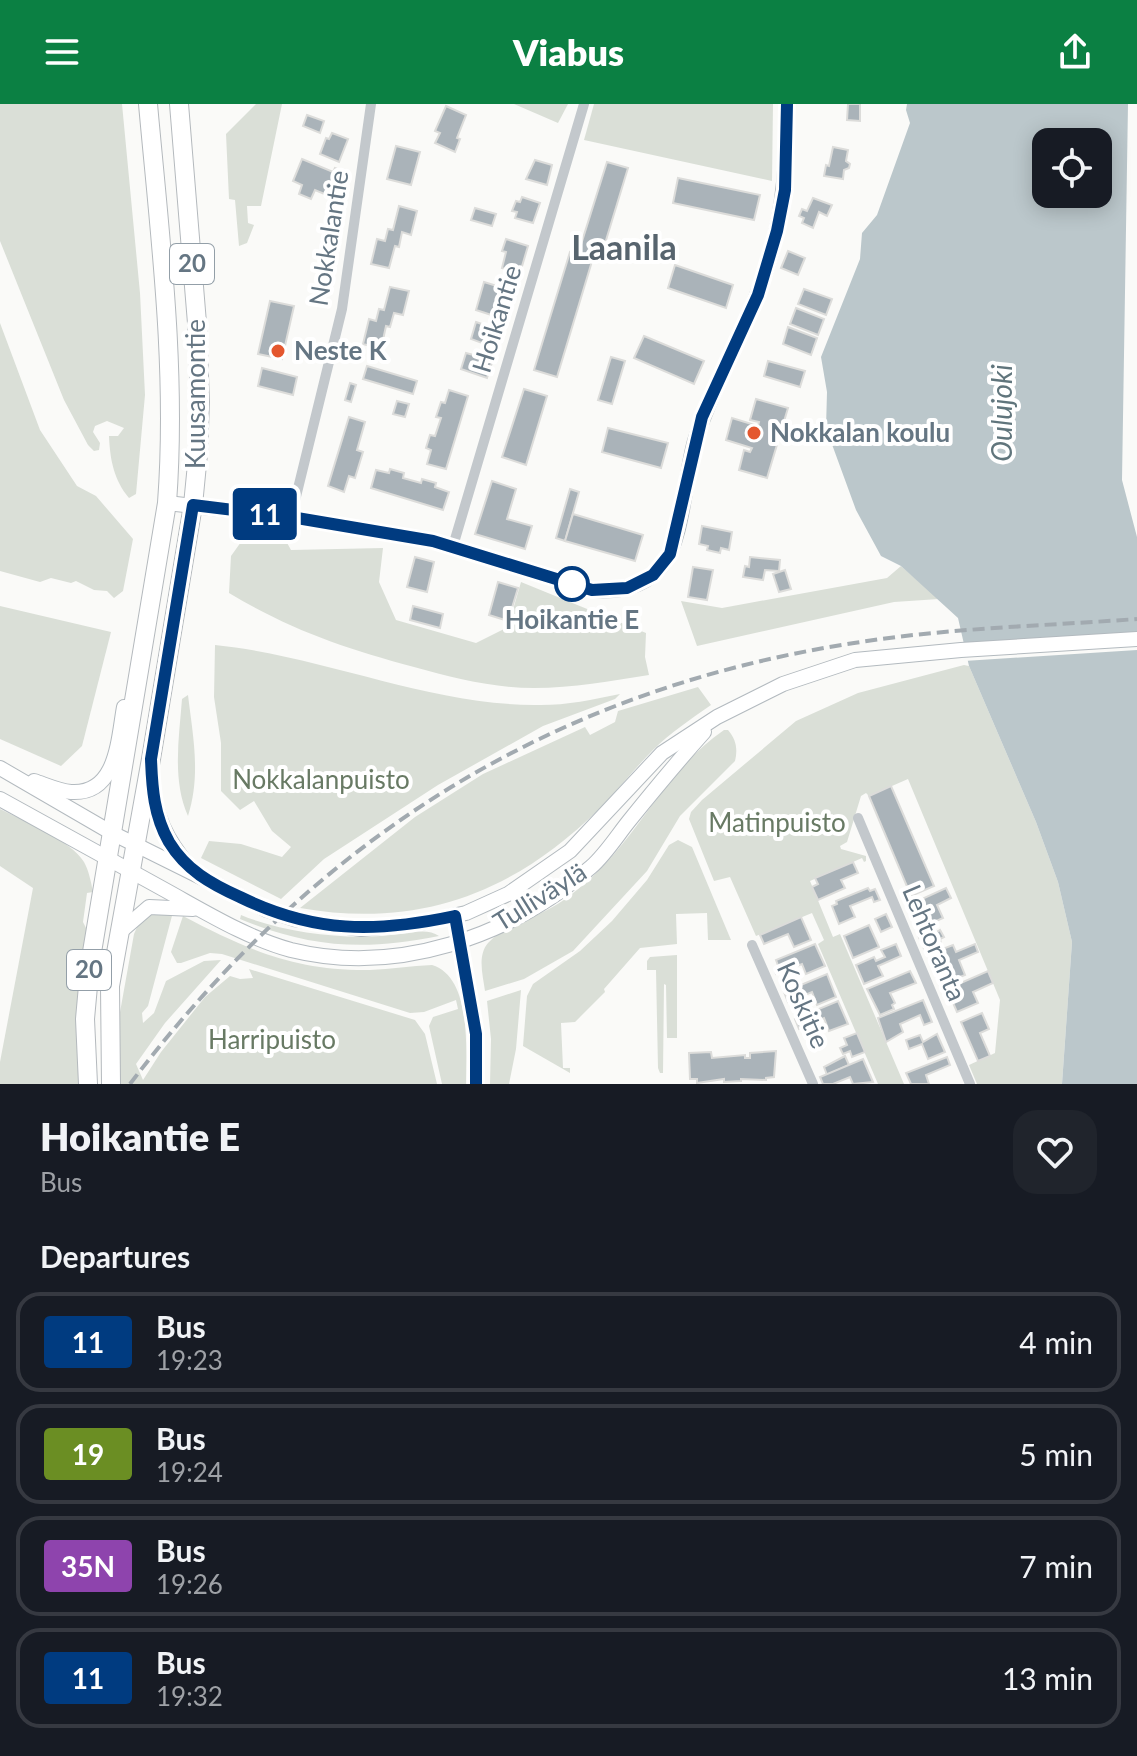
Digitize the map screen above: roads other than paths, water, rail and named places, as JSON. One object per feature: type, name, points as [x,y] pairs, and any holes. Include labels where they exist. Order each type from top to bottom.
[{"type":"highway","name":"Kuusamontie","points":[[112,833],[167,503],[171,447],[171,376],[148,104]]},
{"type":"highway","name":"Kuusamontie","points":[[131,872],[193,505],[200,402],[181,104]]},
{"type":"highway","name":"20","points":[[88,1084],[85,1019],[88,978],[112,833]]},
{"type":"highway","name":"20","points":[[111,1084],[110,986],[131,872]]},
{"type":"main road","points":[[167,503],[291,517],[453,546],[592,590],[627,588],[640,583],[663,565],[670,554],[702,417],[758,295],[777,231],[785,190],[787,104]]},
{"type":"main road","points":[[6,771],[68,792],[95,788],[108,775],[114,763],[128,689],[146,633]]},
{"type":"main road","name":"Tulliväylä","points":[[6,771],[136,846],[267,910],[332,927],[388,928],[455,916],[508,894],[570,851],[662,753],[717,717],[783,684],[855,660],[1137,639]]},
{"type":"main road","name":"Tulliväylä","points":[[0,799],[201,910],[288,949],[346,959],[373,959],[461,942],[508,922],[545,900],[592,866],[717,717]]},
{"type":"main road","points":[[151,759],[153,800],[160,824],[171,845],[196,874]]},
{"type":"main road","points":[[120,932],[149,907],[201,910]]},
{"type":"main road","points":[[455,916],[476,1034],[476,1084]]},
{"type":"street","name":"Nokkalantie","points":[[291,517],[342,309],[371,104]]},
{"type":"street","name":"Hoikantie","points":[[453,546],[584,104]]},
{"type":"street","name":"Lehtoranta","points":[[858,818],[970,1084]]},
{"type":"street","name":"Koskitie","points":[[752,945],[813,1084]]},
{"type":"water","name":"Oulujoki","points":[[907,104],[1128,104],[1122,480],[1137,537],[1137,1084],[1062,1084],[1072,942],[1058,882],[1036,822],[969,666],[958,618],[901,566],[881,556],[856,510],[826,428],[827,392],[821,357],[860,259],[862,233],[877,215],[910,123]]},
{"type":"railway","points":[[130,1084],[202,997],[278,919],[360,850],[447,790],[540,739],[638,697],[743,665],[889,638],[1137,619]]},
{"type":"place","name":"Neste K","points":[[278,351]]},
{"type":"place","name":"Nokkalan koulu","points":[[754,433]]},
{"type":"place","name":"Hoikantie E","points":[[572,584]]},
{"type":"district","name":"Laanila","points":[[624,248]]},
{"type":"park label","name":"Nokkalanpuisto","points":[[321,780]]},
{"type":"park label","name":"Matinpuisto","points":[[777,823]]},
{"type":"park label","name":"Harripuisto","points":[[272,1040]]}]
